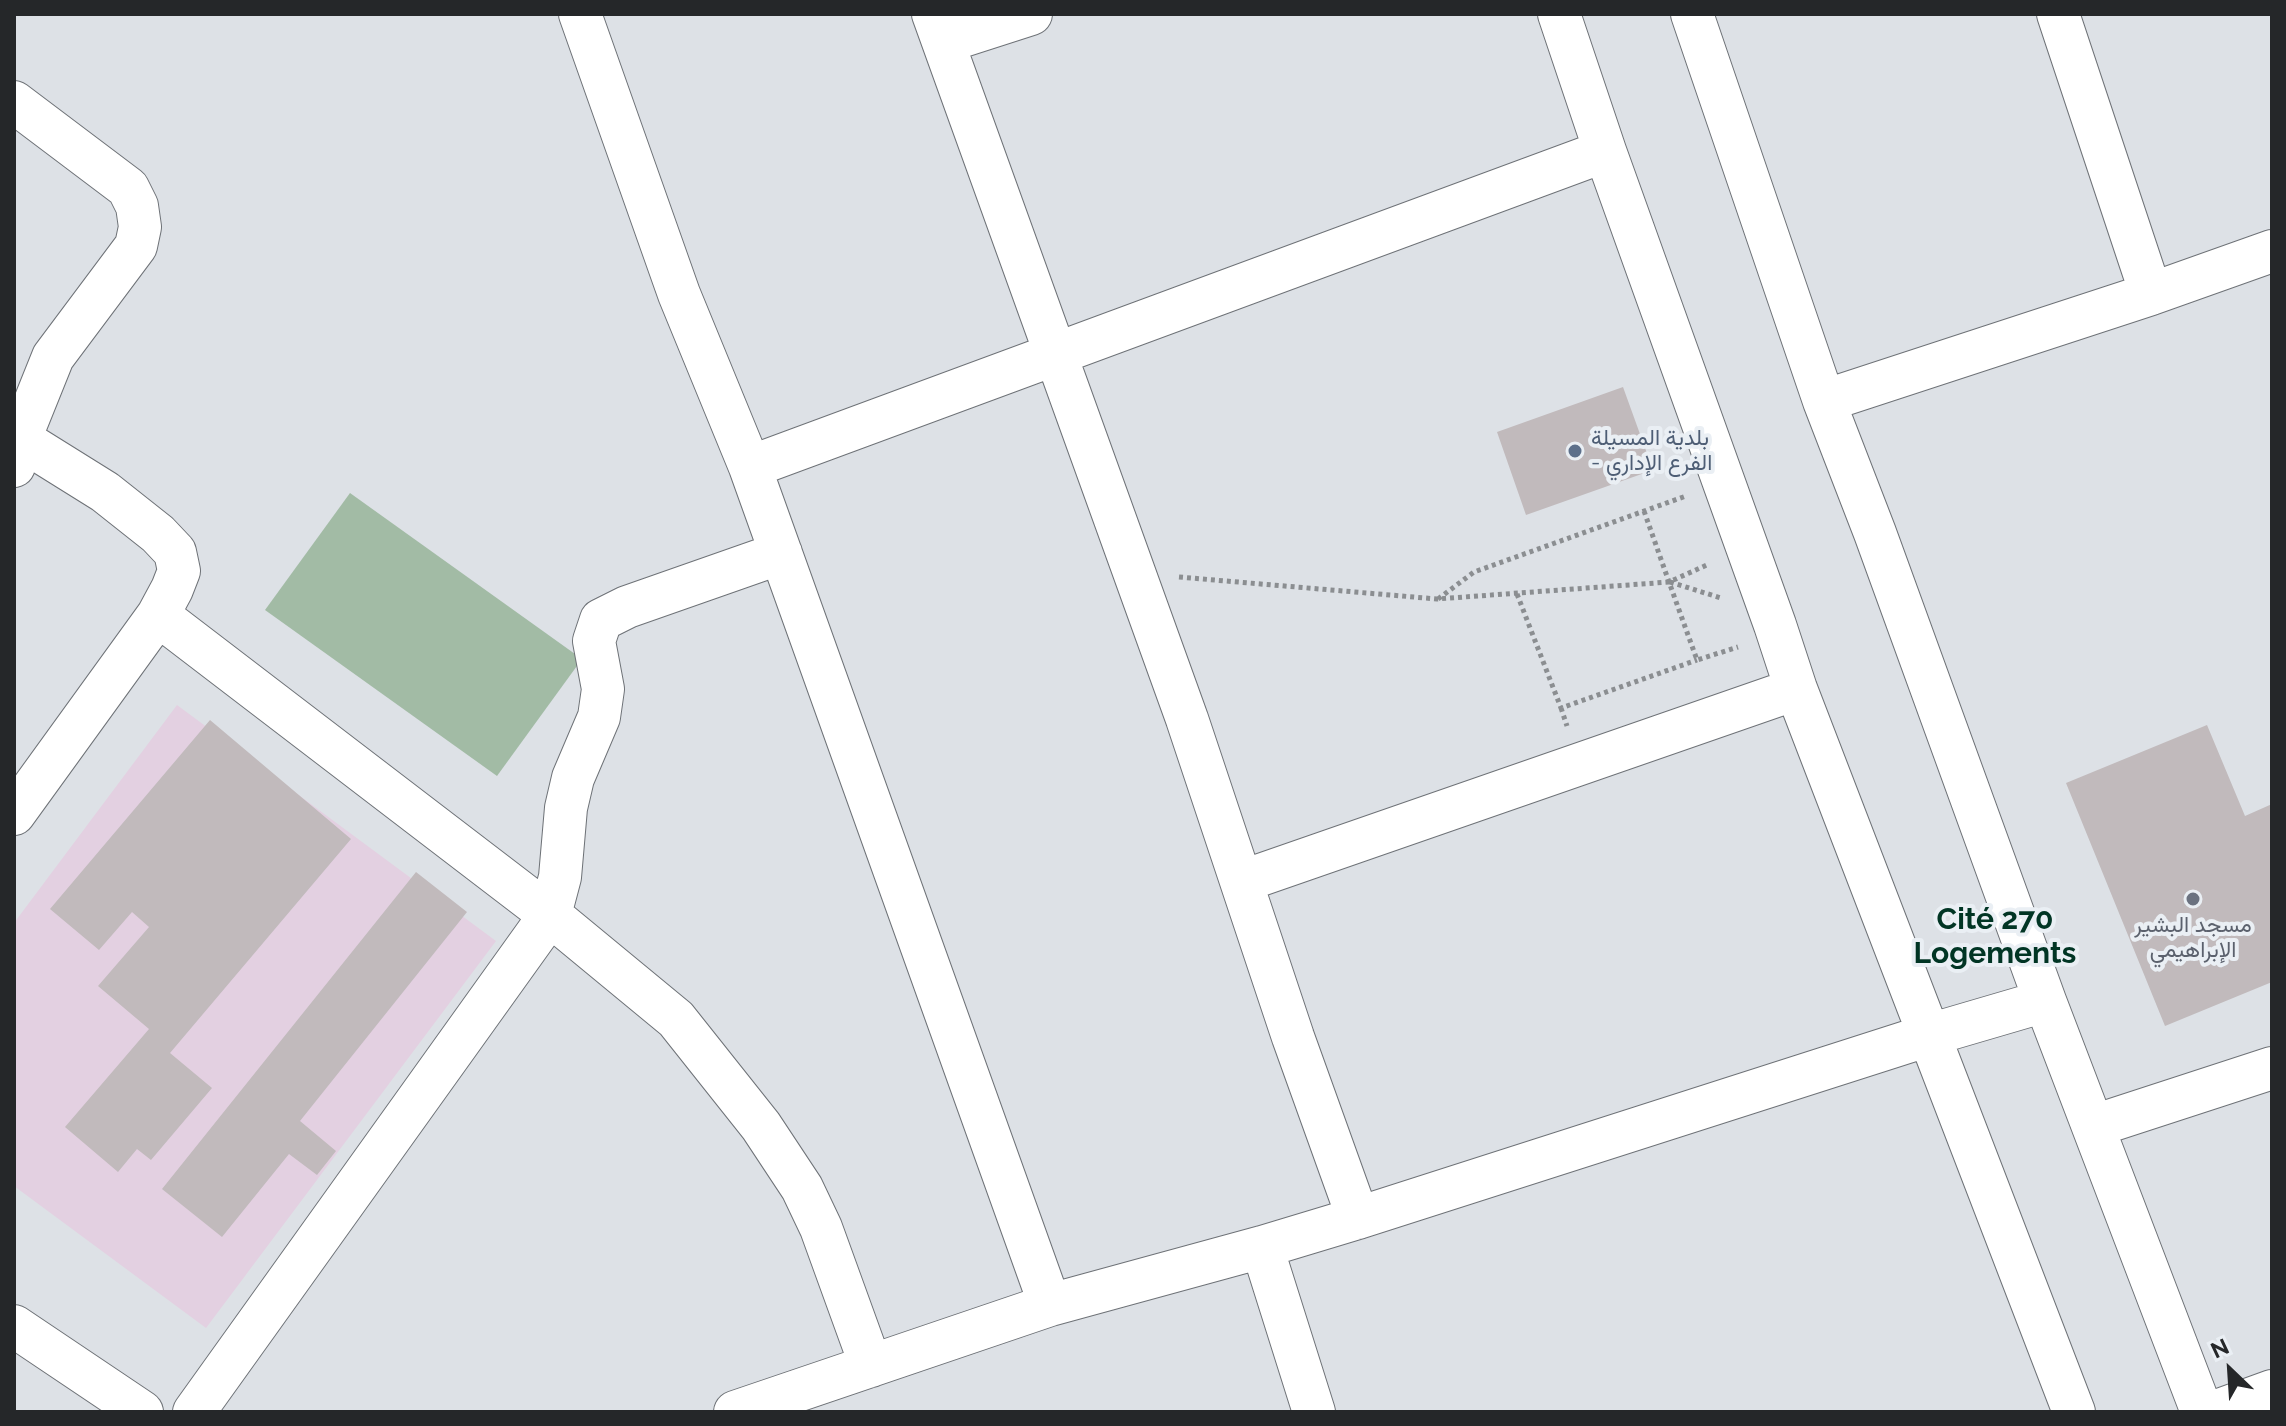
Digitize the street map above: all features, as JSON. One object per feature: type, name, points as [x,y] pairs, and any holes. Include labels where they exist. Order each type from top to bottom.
[{"type":"street","points":[[580,14],[679,294],[750,467],[1050,1305]]},
{"type":"street","points":[[1031,14],[938,28],[1243,881],[1293,1037],[1358,1218]]},
{"type":"street","points":[[1559,14],[1796,689],[2074,1412]]},
{"type":"street","points":[[1692,14],[1824,401],[2045,1001],[2202,1412]]},
{"type":"street","points":[[2058,14],[2151,294]]},
{"type":"street","points":[[14,102],[128,188],[137,206],[140,227],[136,246],[53,357],[17,454],[105,492],[158,534],[175,552],[179,571],[158,615],[14,814]]},
{"type":"street","points":[[750,467],[1605,151]]},
{"type":"street","points":[[1824,401],[2272,251]]},
{"type":"street","points":[[194,1412],[550,915],[560,877],[566,808],[573,778],[599,717],[603,689],[594,641],[601,620],[627,607],[781,553]]},
{"type":"street","points":[[158,615],[550,915],[676,1019],[761,1126],[802,1188],[821,1228],[871,1366]]},
{"type":"street","points":[[1243,881],[1796,689]]},
{"type":"street","points":[[735,1412],[1050,1305],[1358,1218],[1929,1035],[2045,1001]]},
{"type":"street","points":[[2094,1126],[2272,1068]]},
{"type":"street","points":[[1262,1247],[1314,1412]]},
{"type":"street","points":[[14,1326],[142,1412]]},
{"type":"street","points":[[2214,1412],[2272,1391]]},
{"type":"path","points":[[1437,599],[1474,572],[1689,495]]},
{"type":"path","points":[[1644,511],[1697,660]]},
{"type":"path","points":[[1134,574],[1437,599],[1669,582],[1711,563]]},
{"type":"path","points":[[1669,582],[1732,603]]},
{"type":"path","points":[[1517,594],[1561,708],[1741,646]]},
{"type":"shaded area","points":[[177,705],[496,941],[206,1328],[14,1186],[14,923]]},
{"type":"green space","points":[[350,493],[582,659],[497,776],[265,610]]},
{"type":"building","name":"بلدية المسيلة - الفرع الإداري","points":[[1623,387],[1653,470],[1526,515],[1497,432]]},
{"type":"building","points":[[210,720],[351,839],[170,1053],[212,1088],[151,1160],[137,1149],[118,1172],[65,1127],[149,1029],[98,986],[149,927],[132,912],[99,950],[50,909]]},
{"type":"building","name":"مسجد البشير الإبراهيمي","points":[[2207,725],[2245,816],[2272,804],[2272,982],[2165,1026],[2066,783]]},
{"type":"building","points":[[416,872],[467,912],[300,1121],[336,1151],[317,1175],[289,1154],[222,1237],[162,1189]]},
{"type":"place","name":"بلدية المسيلة - الفرع الإداري","points":[[1575,451]]},
{"type":"place","name":"مسجد البشير الإبراهيمي","points":[[2193,899]]},
{"type":"district","name":"Cité 270 Logements","points":[[1995,937]]}]
